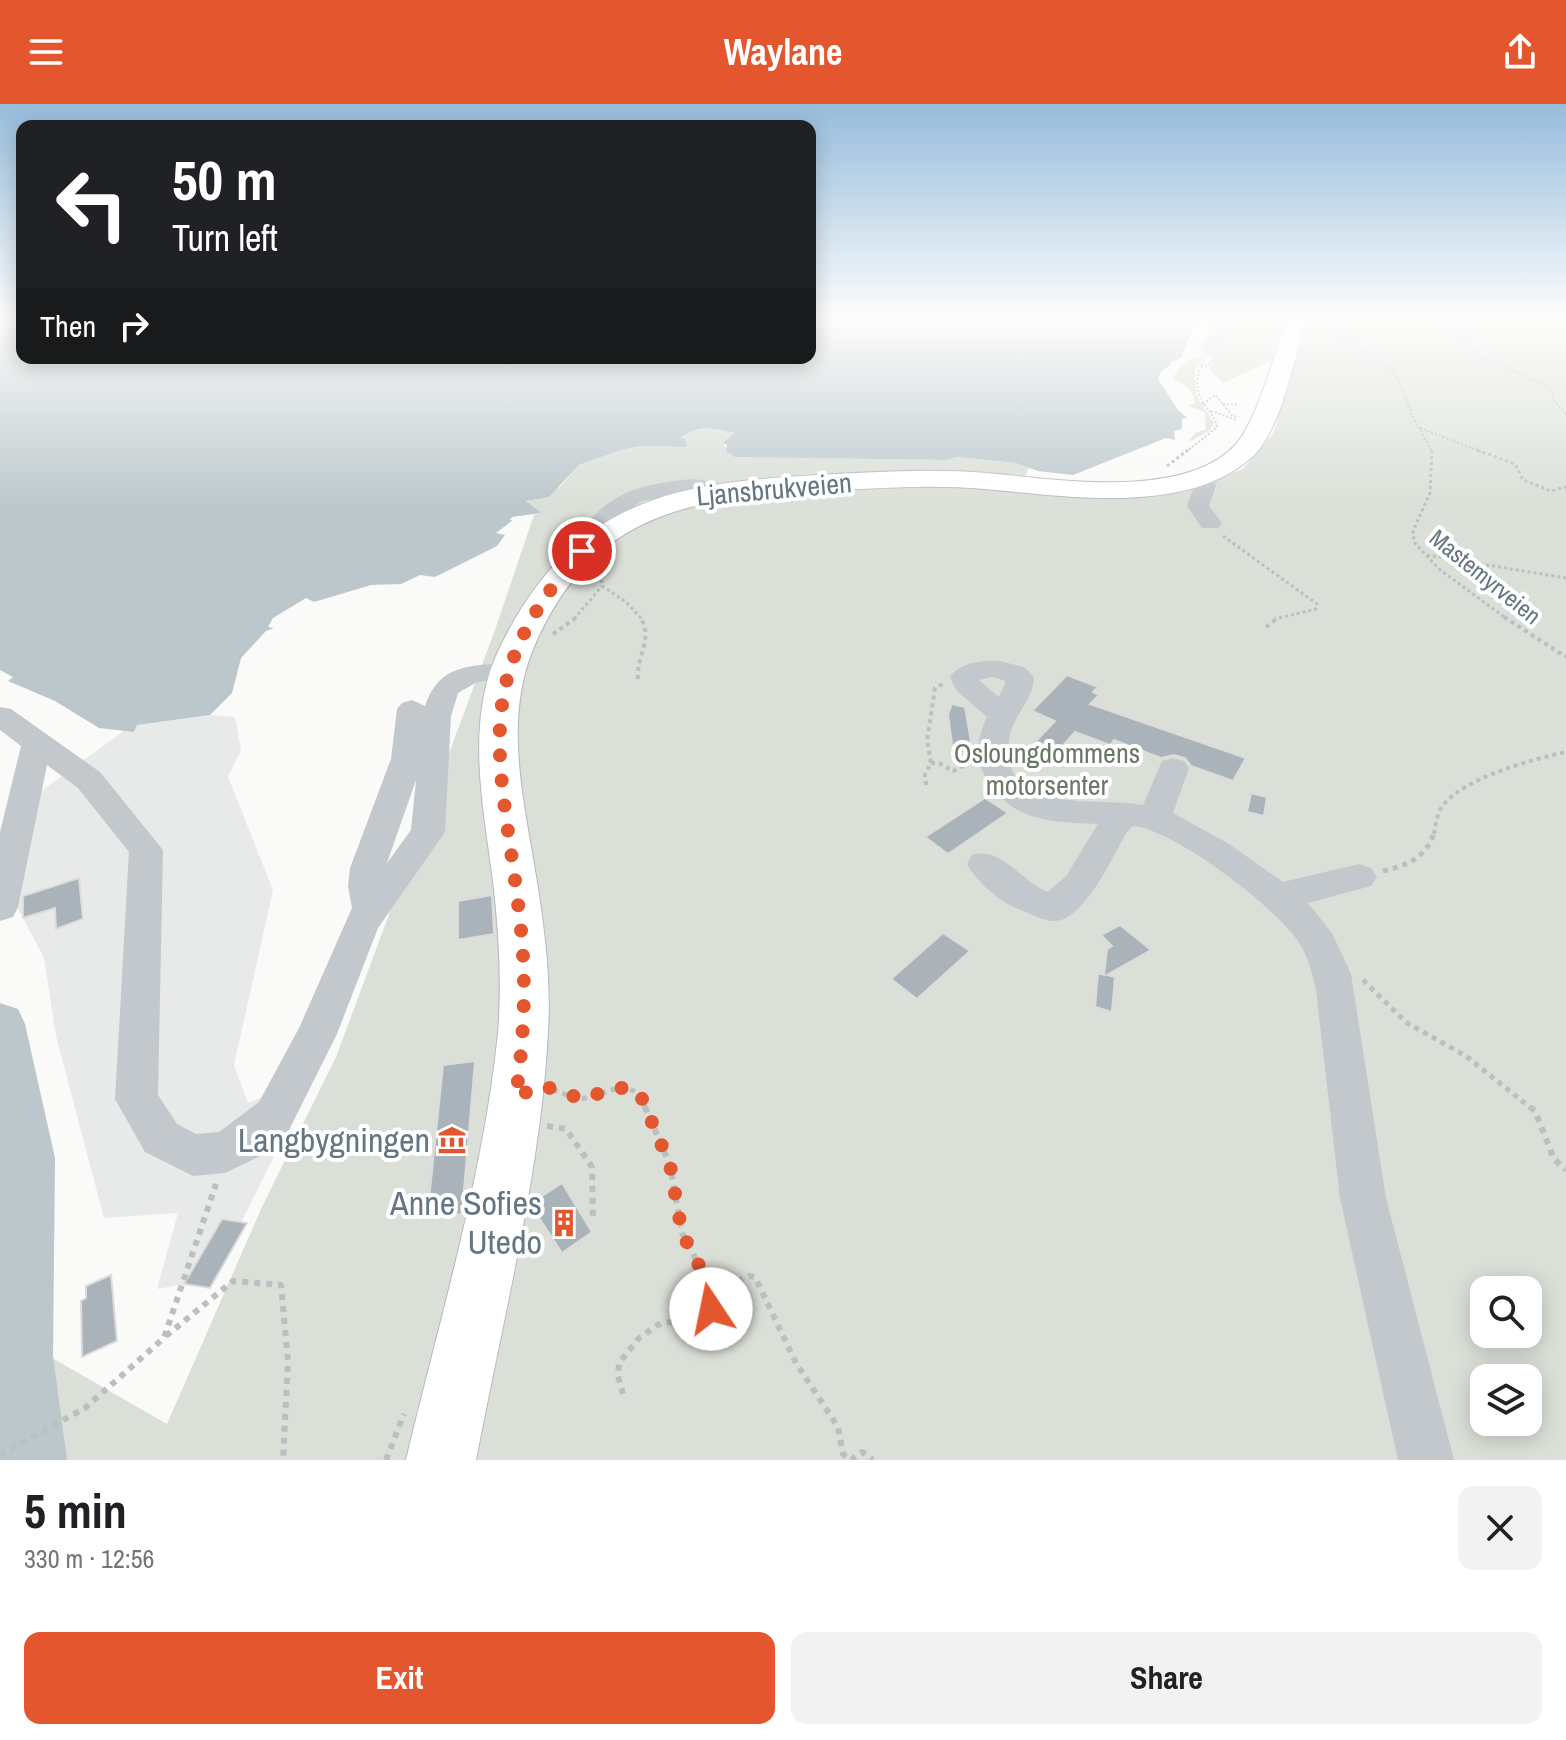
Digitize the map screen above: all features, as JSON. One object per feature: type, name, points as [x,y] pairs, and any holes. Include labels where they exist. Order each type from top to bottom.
[{"type":"main road","name":"Ljansbrukveien","points":[[441,1460],[514,1111],[525,991],[521,923],[498,743],[500,705],[509,666],[528,625],[556,582],[599,535],[646,509],[725,490],[927,478],[1106,490],[1151,487],[1202,474],[1242,454],[1252,442],[1250,422],[1268,383]]},
{"type":"street","points":[[1202,474],[1205,486],[1198,506],[1210,523]]},
{"type":"street","points":[[0,716],[89,780],[146,850],[136,1099],[161,1138],[193,1155],[225,1152],[246,1140],[274,1116],[317,1034],[362,923],[428,832],[436,716],[444,691],[451,683],[471,674],[509,666]]},
{"type":"street","points":[[965,681],[964,677],[972,671],[984,670],[1007,670],[1020,677],[1019,690],[994,731],[993,750],[998,775],[1009,788],[1029,802],[1068,813],[1140,816],[1186,835],[1277,897],[1311,930],[1331,973],[1339,1007],[1360,1186],[1426,1460]]},
{"type":"street","points":[[373,906],[367,902],[365,895],[369,865],[408,755],[412,709]]},
{"type":"street","points":[[0,907],[37,742]]},
{"type":"street","points":[[984,864],[1020,896],[1054,908],[1079,885],[1114,825],[1140,816],[1173,768]]},
{"type":"street","points":[[1277,897],[1359,877]]},
{"type":"path","points":[[1199,383],[1203,404],[1213,394],[1233,416],[1250,422]]},
{"type":"path","name":"Mastemyrveien","points":[[1402,383],[1409,409],[1433,452],[1429,497],[1412,532],[1414,543],[1424,555],[1503,617],[1566,657]]},
{"type":"path","points":[[1540,383],[1552,389],[1554,401],[1566,414]]},
{"type":"path","points":[[1223,404],[1239,405]]},
{"type":"path","points":[[1210,411],[1250,422]]},
{"type":"path","points":[[1420,428],[1515,464],[1523,480],[1551,491],[1566,487]]},
{"type":"path","points":[[1171,455],[1177,458]]},
{"type":"path","points":[[1210,523],[1239,550],[1317,604],[1316,609],[1311,611],[1275,618],[1266,627]]},
{"type":"path","points":[[1424,555],[1566,578]]},
{"type":"path","points":[[509,666],[573,622],[602,586],[622,598],[647,629],[648,638],[636,670],[638,679]]},
{"type":"path","points":[[926,785],[925,774],[931,763],[927,749],[928,722],[929,713],[937,703],[935,688],[965,681]]},
{"type":"path","points":[[931,763],[959,770],[975,756],[993,750]]},
{"type":"path","points":[[1359,877],[1409,865],[1422,855],[1434,837],[1437,815],[1449,800],[1505,770],[1566,752]]},
{"type":"path","points":[[1321,952],[1349,965],[1407,1023],[1466,1056],[1535,1111],[1554,1159],[1566,1170]]},
{"type":"path","points":[[514,1111],[544,1086],[582,1099],[615,1088],[629,1088],[640,1094],[670,1165],[682,1233],[715,1296]]},
{"type":"path","points":[[514,1111],[566,1129],[577,1140],[592,1167],[593,1218]]},
{"type":"path","points":[[164,1338],[198,1244],[225,1152]]},
{"type":"path","points":[[623,1394],[617,1379],[622,1353],[651,1325],[665,1322],[690,1329],[705,1322],[720,1290],[749,1276],[755,1277],[796,1363],[838,1427],[843,1454],[851,1460],[862,1452],[873,1460]]},
{"type":"path","points":[[0,1455],[85,1408],[233,1281],[281,1285],[288,1361],[283,1460]]},
{"type":"shaded area","points":[[0,383],[1161,383],[1187,418],[1182,419],[1182,429],[1174,431],[1175,440],[1166,438],[1073,475],[1038,471],[1016,463],[957,457],[948,460],[735,457],[726,451],[727,445],[722,443],[735,433],[708,428],[695,430],[680,438],[685,439],[687,447],[640,446],[579,465],[549,497],[526,501],[541,513],[512,517],[510,520],[513,520],[496,533],[505,535],[497,546],[435,577],[420,575],[401,584],[371,585],[314,602],[306,598],[273,618],[268,627],[274,628],[266,631],[241,658],[232,693],[210,715],[137,725],[134,732],[99,728],[55,701],[8,681],[13,677],[0,670]]},
{"type":"shaded area","points":[[210,715],[235,717],[241,750],[228,777],[273,890],[234,1065],[248,1103],[313,1078],[213,1279],[157,1289],[178,1213],[104,1218],[56,1036],[44,958],[12,897],[26,802],[124,731],[134,732],[137,725]]},
{"type":"green space","points":[[1180,383],[1196,383],[1196,395],[1214,423],[1208,432],[1188,442],[1195,433],[1206,429],[1205,412],[1188,406],[1195,403],[1193,394]]},
{"type":"green space","name":"Osloungdommens motorsenter","points":[[1287,383],[1566,383],[1566,1460],[0,1460],[0,1328],[167,1424],[261,1209],[336,1057],[496,627],[534,515],[540,513],[526,502],[560,487],[579,465],[640,446],[686,447],[685,439],[679,438],[709,428],[736,434],[722,443],[735,457],[948,460],[957,457],[1016,463],[1029,467],[1025,477],[1050,479],[1110,499],[1194,488],[1243,469],[1274,432]]},
{"type":"building","points":[[1067,675],[1098,687],[1093,692],[1099,695],[1090,704],[1246,758],[1233,781],[1191,766],[1185,758],[1174,755],[1161,758],[1114,740],[1110,745],[1075,732],[1058,751],[1036,741],[1055,721],[1032,711]]},
{"type":"building","points":[[952,704],[965,707],[973,753],[953,752],[948,714]]},
{"type":"building","points":[[1251,793],[1267,797],[1264,816],[1247,812]]},
{"type":"building","points":[[985,798],[1008,813],[948,854],[925,837]]},
{"type":"building","points":[[79,878],[83,919],[56,929],[55,908],[23,918],[23,896]]},
{"type":"building","points":[[492,895],[494,934],[458,940],[458,901]]},
{"type":"building","points":[[1120,925],[1151,950],[1107,975],[1115,977],[1112,1012],[1095,1007],[1098,973],[1104,975],[1107,949],[1112,946],[1101,935]]},
{"type":"building","points":[[943,933],[970,951],[917,999],[891,979]]},
{"type":"building","name":"Langbygningen","points":[[475,1061],[462,1214],[427,1219],[443,1065]]},
{"type":"building","name":"Anne Sofies Utedo","points":[[562,1183],[592,1232],[562,1253],[530,1204]]},
{"type":"building","points":[[222,1219],[247,1223],[210,1288],[184,1284]]},
{"type":"building","points":[[111,1275],[117,1341],[82,1357],[81,1301],[86,1298],[86,1286]]},
{"type":"waterway","points":[[0,1024],[27,1158],[21,1356],[32,1460]]},
{"type":"place","name":"Langbygningen","points":[[452,1140]]},
{"type":"place","name":"Anne Sofies Utedo","points":[[564,1223]]},
{"type":"route","points":[[582,551],[528,625],[507,671],[498,721],[502,788],[521,923],[525,991],[516,1096],[544,1086],[582,1099],[615,1088],[629,1088],[640,1094],[670,1165],[682,1233],[715,1296],[711,1309]]}]
